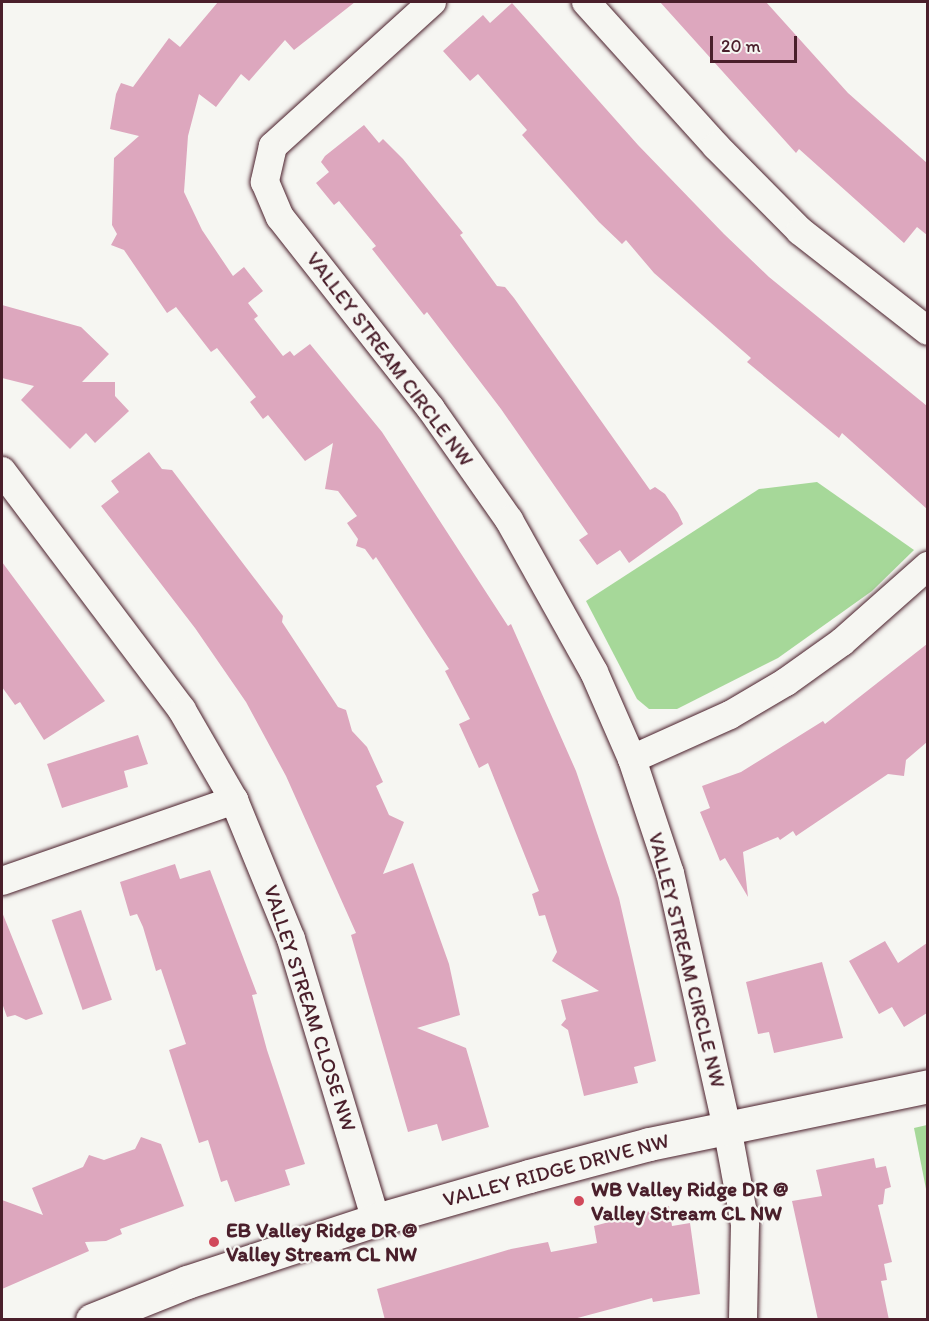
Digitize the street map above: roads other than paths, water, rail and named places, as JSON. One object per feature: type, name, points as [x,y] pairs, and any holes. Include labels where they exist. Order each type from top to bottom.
[{"type":"street","name":"VALLEY STREAM CIRCLE NW","points":[[432,2],[273,146],[265,182],[280,218],[431,409],[509,520],[594,672],[632,759],[670,873],[727,1127],[745,1224],[743,1320]]},
{"type":"street","points":[[586,2],[716,146],[800,231],[927,331]]},
{"type":"street","name":"VALLEY STREAM CLOSE NW","points":[[2,471],[182,710],[234,800],[291,939],[376,1220]]},
{"type":"street","points":[[632,759],[730,715],[786,682],[842,642],[927,566]]},
{"type":"street","points":[[2,881],[234,800]]},
{"type":"street","name":"VALLEY RIDGE DRIVE NW","points":[[92,1320],[187,1282],[376,1220],[638,1147],[927,1086]]},
{"type":"place","name":"WB Valley Ridge DR @ Valley Stream CL NW","points":[[579,1201]]},
{"type":"place","name":"EB Valley Ridge DR @ Valley Stream CL NW","points":[[214,1242]]}]
